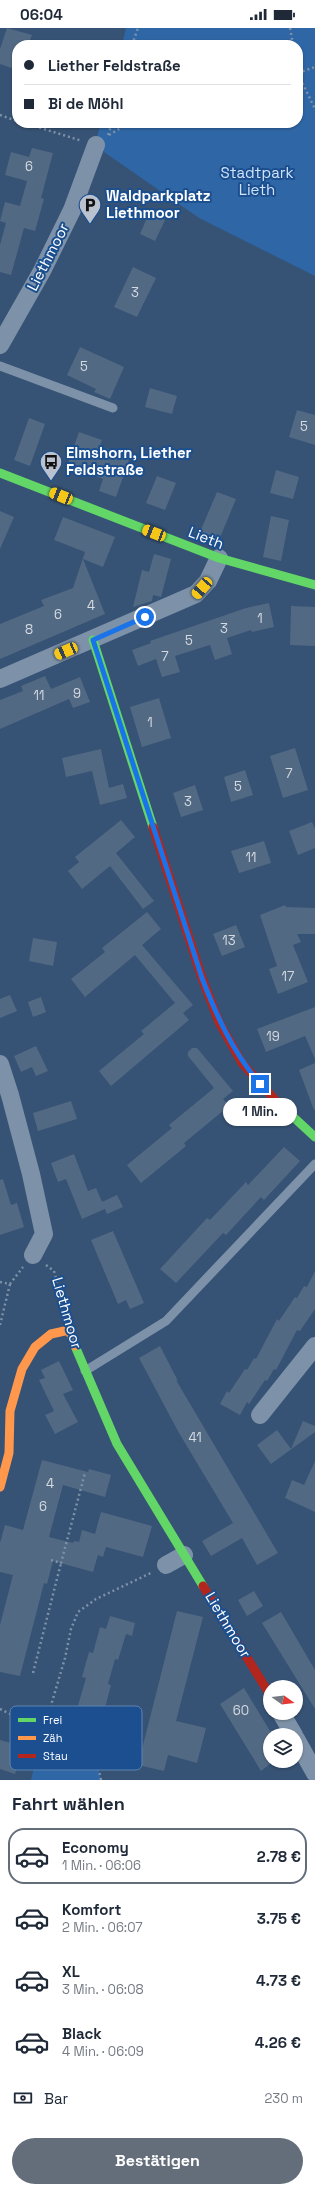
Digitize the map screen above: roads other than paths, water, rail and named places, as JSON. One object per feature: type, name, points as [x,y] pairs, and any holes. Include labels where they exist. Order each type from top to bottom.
[{"type":"street","name":"Liethmoor","points":[[0,345],[42,271],[72,210],[102,140]]},
{"type":"street","name":"Lieth","points":[[0,473],[219,558],[315,585]]},
{"type":"street","points":[[0,679],[93,640],[196,594],[208,581],[219,558]]},
{"type":"street","points":[[93,640],[202,978],[218,1020],[242,1062],[269,1094],[315,1137]]},
{"type":"street","points":[[0,1064],[10,1095],[31,1174],[44,1234],[32,1254]]},
{"type":"street","name":"Liethmoor","points":[[0,1487],[9,1453],[10,1411],[22,1368],[35,1347],[51,1334],[69,1330],[85,1371],[118,1444],[263,1684]]},
{"type":"street","points":[[260,1414],[315,1346]]},
{"type":"street","points":[[166,1565],[184,1555]]},
{"type":"street","points":[[303,1751],[315,1772]]},
{"type":"lane","points":[[0,366],[113,408]]},
{"type":"lane","points":[[85,1371],[166,1320],[315,1164]]},
{"type":"place","name":"Waldparkplatz Liethmoor","points":[[90,224]]},
{"type":"place","name":"Elmshorn, Liether Feldstraße","points":[[51,482]]},
{"type":"park label","name":"Stadtpark Lieth","points":[[257,182]]}]
